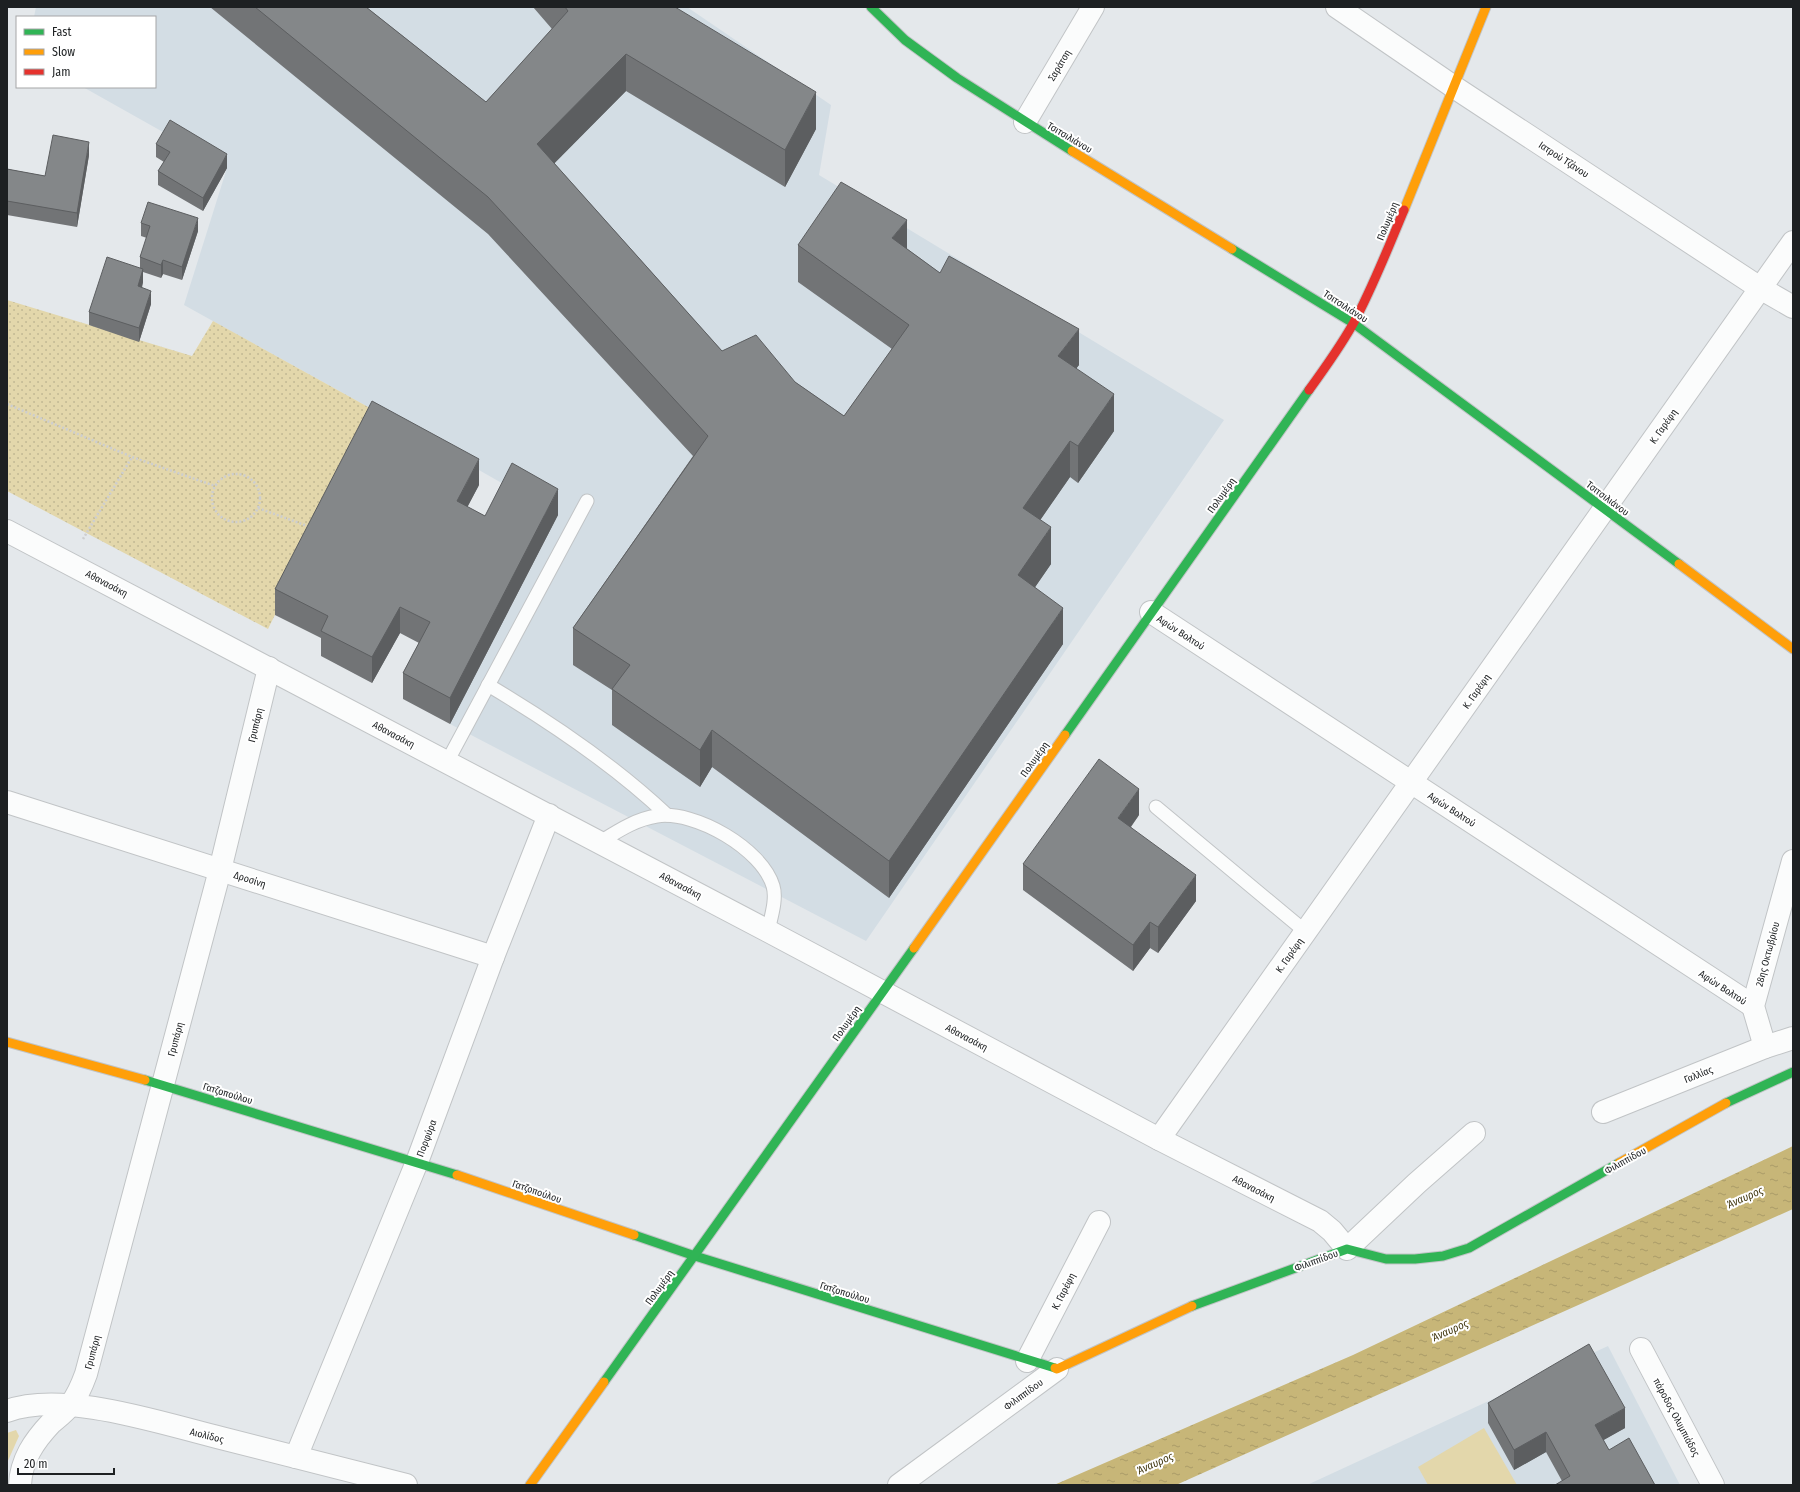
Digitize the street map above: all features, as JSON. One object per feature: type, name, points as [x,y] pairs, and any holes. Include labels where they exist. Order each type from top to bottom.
[{"type":"street","name":"Σαράτση","points":[[1024,122],[1093,7]]},
{"type":"street","name":"Ιατρού Τζάνου","points":[[1337,7],[1454,87],[1760,288],[1793,307]]},
{"type":"street","name":"Πολυμέρη","points":[[530,1485],[695,1256],[1333,357],[1353,322],[1380,268],[1486,7]]},
{"type":"street","name":"Τσιτσιλιάνου","points":[[873,8],[920,53],[1024,122],[1353,322],[1793,649]]},
{"type":"street","name":"Κ. Γαρέφη","points":[[1159,1140],[1793,242]]},
{"type":"street","name":"Αθανασάκη","points":[[7,531],[768,930],[1159,1140],[1320,1221],[1332,1231],[1347,1249]]},
{"type":"street","name":"Αφών Βολτού","points":[[1151,612],[1753,1006]]},
{"type":"street","name":"Γρυπάρη","points":[[20,1485],[22,1468],[28,1452],[37,1438],[70,1405],[78,1394],[86,1374],[220,870],[269,668]]},
{"type":"street","name":"Δροσίνη","points":[[7,802],[493,957]]},
{"type":"street","name":"Πορφύρα","points":[[296,1457],[416,1162],[493,957],[549,815]]},
{"type":"street","name":"28ης Οκτωβρίου","points":[[1753,1006],[1793,861]]},
{"type":"street","points":[[1753,1006],[1765,1047]]},
{"type":"street","name":"Γαλλίας","points":[[1603,1112],[1765,1047],[1793,1038]]},
{"type":"street","name":"Γατζοπούλου","points":[[7,1042],[162,1085],[416,1162],[695,1256],[1057,1369]]},
{"type":"street","name":"Φιλιππίδου","points":[[899,1485],[1057,1369],[1196,1304],[1347,1249],[1386,1259],[1415,1259],[1443,1256],[1469,1248],[1737,1097],[1793,1072]]},
{"type":"street","points":[[1347,1249],[1417,1183],[1474,1133]]},
{"type":"street","name":"Κ. Γαρέφη","points":[[1028,1361],[1100,1222]]},
{"type":"street","name":"πάροδος Ολυμπιάδος","points":[[1641,1349],[1713,1485]]},
{"type":"street","name":"Αιολίδος","points":[[7,1411],[21,1407],[70,1405],[113,1412],[406,1485]]},
{"type":"lane","points":[[447,762],[587,501]]},
{"type":"lane","points":[[488,686],[536,714],[577,741],[628,780],[667,815]]},
{"type":"lane","points":[[1156,807],[1306,932]]},
{"type":"lane","points":[[600,842],[634,822],[650,817],[667,815],[688,818],[705,824],[737,844],[765,869],[774,886],[774,897],[768,930]]},
{"type":"path","points":[[7,404],[132,457],[215,486]]},
{"type":"path","points":[[68,563],[132,457]]},
{"type":"path","points":[[234,474],[249,478],[259,490],[260,498],[258,508],[250,519],[234,523],[226,521],[214,510],[212,502],[215,486],[226,476],[234,474]]},
{"type":"path","points":[[258,508],[310,527]]},
{"type":"shaded area","points":[[36,7],[687,7],[831,105],[819,175],[1224,420],[866,941],[450,724],[558,515],[379,413],[184,305],[227,168],[85,88],[156,88],[156,16],[34,16]]},
{"type":"shaded area","points":[[7,300],[192,356],[213,321],[379,413],[307,550],[268,629],[7,491]]},
{"type":"shaded area","points":[[1608,1346],[1680,1485],[1307,1485]]},
{"type":"shaded area","points":[[1484,1428],[1517,1485],[1428,1485],[1418,1467]]},
{"type":"shaded area","points":[[16,1430],[19,1436],[7,1463],[7,1433]]},
{"type":"water","name":"Άναυρος","points":[[1793,1146],[1793,1209],[1176,1485],[1054,1485],[1353,1355]]},
{"type":"building","points":[[255,7],[366,7],[486,102],[568,11],[565,7],[675,7],[816,92],[785,150],[626,54],[537,144],[722,351],[756,335],[795,382],[844,416],[909,325],[798,245],[841,182],[907,220],[892,238],[940,273],[949,256],[1079,329],[1058,356],[1114,394],[1078,446],[1070,441],[1023,508],[1051,527],[1018,575],[1063,608],[889,861],[712,730],[700,750],[612,689],[630,665],[573,628],[708,436],[488,197]]},
{"type":"building","points":[[170,120],[227,154],[203,198],[158,171],[170,152],[156,144]]},
{"type":"building","points":[[53,135],[89,142],[77,213],[7,201],[7,169],[45,176]]},
{"type":"building","points":[[148,202],[198,218],[182,267],[163,260],[161,265],[140,257],[150,226],[141,223]]},
{"type":"building","points":[[107,257],[143,269],[138,286],[151,291],[139,328],[89,312]]},
{"type":"building","points":[[372,401],[479,459],[457,501],[485,516],[512,463],[558,489],[450,698],[403,673],[430,622],[400,607],[372,657],[321,631],[328,616],[275,589]]},
{"type":"building","points":[[1099,759],[1139,789],[1118,818],[1196,875],[1158,927],[1150,922],[1133,945],[1023,864]]},
{"type":"building","points":[[1589,1344],[1625,1408],[1595,1425],[1609,1450],[1629,1438],[1655,1485],[1555,1485],[1570,1476],[1546,1432],[1514,1450],[1488,1403]]},
{"type":"traffic: fast","points":[[871,7],[905,40],[957,78],[1072,151]]},
{"type":"traffic: fast","points":[[1232,249],[1353,323],[1679,564]]},
{"type":"traffic: fast","points":[[1065,735],[1309,390]]},
{"type":"traffic: fast","points":[[604,1382],[914,948]]},
{"type":"traffic: fast","points":[[1726,1103],[1793,1072]]},
{"type":"traffic: fast","points":[[145,1080],[457,1175]]},
{"type":"traffic: fast","points":[[1192,1306],[1347,1249],[1386,1259],[1415,1259],[1443,1256],[1469,1248],[1619,1163]]},
{"type":"traffic: fast","points":[[634,1235],[695,1256],[1055,1368]]},
{"type":"traffic: slow","points":[[1404,210],[1486,7]]},
{"type":"traffic: slow","points":[[1072,151],[1232,249]]},
{"type":"traffic: slow","points":[[1679,564],[1793,649]]},
{"type":"traffic: slow","points":[[914,948],[1065,735]]},
{"type":"traffic: slow","points":[[7,1042],[145,1080]]},
{"type":"traffic: slow","points":[[1619,1163],[1726,1103]]},
{"type":"traffic: slow","points":[[457,1175],[634,1235]]},
{"type":"traffic: slow","points":[[1055,1368],[1057,1369],[1192,1306]]},
{"type":"traffic: slow","points":[[530,1485],[604,1382]]},
{"type":"traffic: jam","points":[[1309,390],[1327,366],[1353,324],[1374,282],[1404,210]]}]
